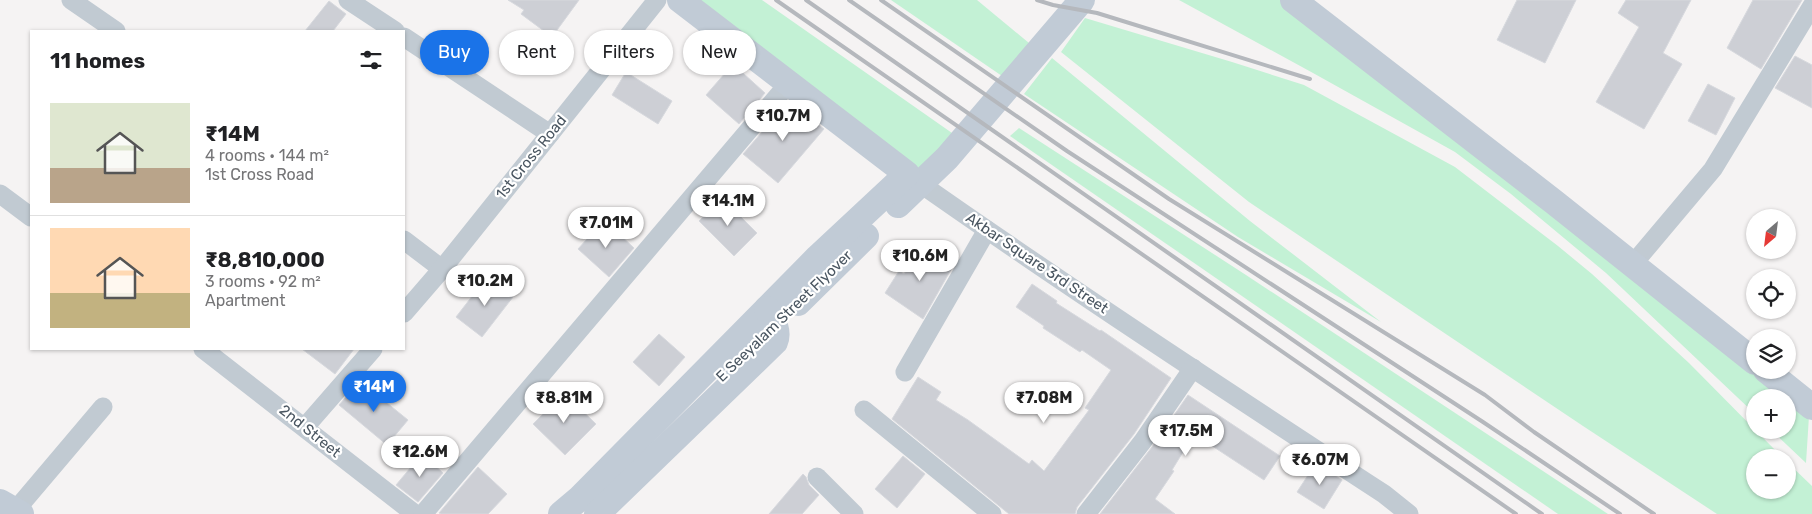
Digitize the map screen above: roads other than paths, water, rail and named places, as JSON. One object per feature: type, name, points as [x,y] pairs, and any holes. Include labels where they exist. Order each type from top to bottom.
[{"type":"street","points":[[71,0],[115,30]]},
{"type":"street","points":[[348,0],[393,30]]},
{"type":"street","name":"1st Cross Road","points":[[405,312],[442,269],[657,0]]},
{"type":"street","points":[[561,514],[580,498],[818,257],[907,174],[680,0]]},
{"type":"street","name":"E Seeyalam Street Flyover","points":[[580,514],[947,158],[1082,0]]},
{"type":"street","points":[[1293,0],[1633,264],[1746,355]]},
{"type":"street","points":[[1633,264],[1713,169],[1812,6]]},
{"type":"street","points":[[405,38],[550,134]]},
{"type":"street","points":[[423,514],[789,83]]},
{"type":"street","name":"Akbar Square 3rd Street","points":[[907,174],[1192,368],[1384,494],[1409,514]]},
{"type":"street","points":[[0,194],[30,217]]},
{"type":"street","points":[[905,372],[987,230]]},
{"type":"street","points":[[405,241],[442,269]]},
{"type":"street","points":[[597,514],[775,342],[777,330],[767,308]]},
{"type":"street","name":"2nd Street","points":[[205,350],[415,514]]},
{"type":"street","points":[[305,427],[372,350]]},
{"type":"street","points":[[1086,514],[1144,441],[1192,368]]},
{"type":"street","points":[[1777,379],[1812,407]]},
{"type":"street","points":[[12,509],[103,408]]},
{"type":"street","points":[[864,410],[992,514]]},
{"type":"street","points":[[816,477],[854,514]]},
{"type":"railway","points":[[776,0],[1516,514]]},
{"type":"railway","points":[[806,0],[1542,514]]},
{"type":"railway","points":[[849,0],[1067,151],[1483,422],[1620,514]]},
{"type":"railway","points":[[881,0],[1169,199],[1485,395],[1534,432],[1654,514]]},
{"type":"railway","points":[[1037,0],[1097,13],[1310,79]]}]
